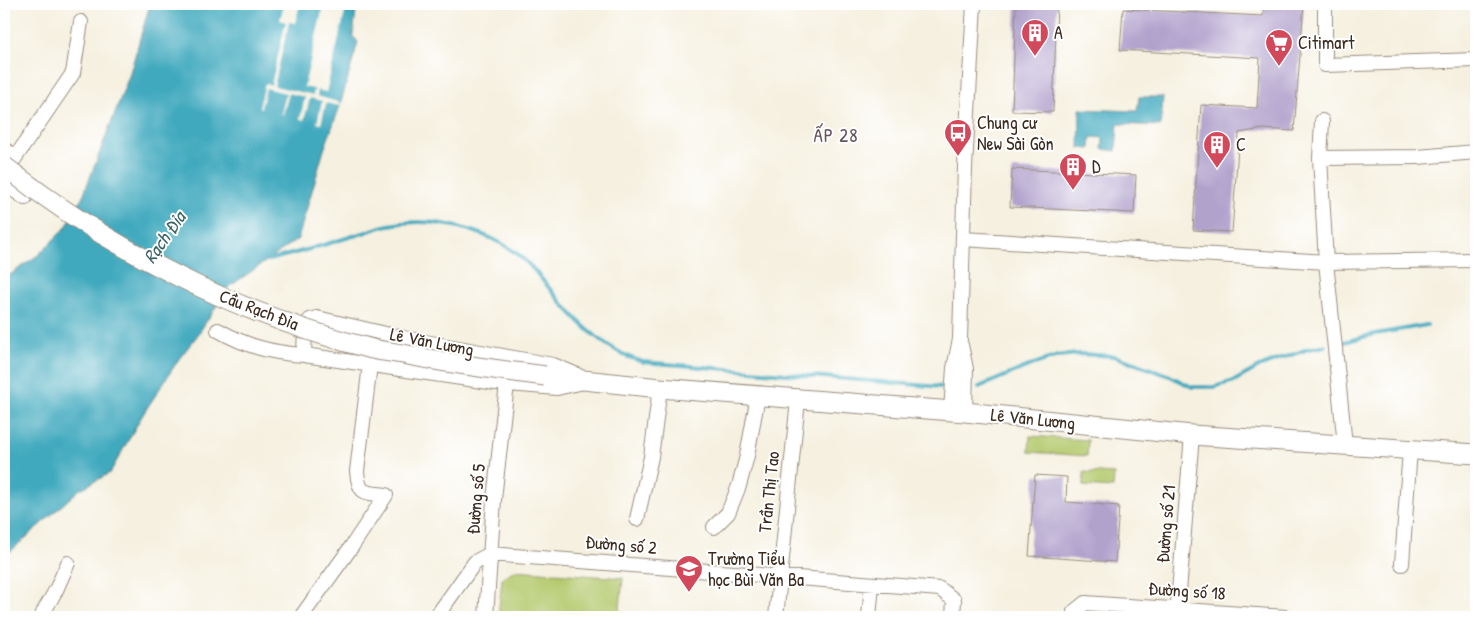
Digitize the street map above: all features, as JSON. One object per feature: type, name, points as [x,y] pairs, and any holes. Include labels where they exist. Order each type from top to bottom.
[{"type":"main road","name":"Cầu Rạch Đỉa","points":[[7,158],[51,201],[117,243],[186,280],[259,312],[297,326],[374,349],[450,363],[545,376]]},
{"type":"main road","name":"Lê Văn Lương","points":[[545,376],[660,388],[958,412],[1192,435],[1476,454]]},
{"type":"street","points":[[958,412],[963,238],[974,4]]},
{"type":"street","points":[[1325,4],[1325,65],[1476,60]]},
{"type":"street","points":[[4,174],[7,158],[73,73],[81,22]]},
{"type":"street","points":[[1322,121],[1320,158],[1326,262],[1345,446]]},
{"type":"street","points":[[1320,158],[1418,157],[1476,152]]},
{"type":"street","points":[[4,183],[24,198]]},
{"type":"street","points":[[963,238],[1326,262],[1476,260]]},
{"type":"street","name":"Lê Văn Lương","points":[[304,355],[304,326],[310,320],[317,318],[403,338],[553,365],[590,380]]},
{"type":"street","name":"Lê Văn Lương","points":[[218,330],[245,344],[283,354],[304,355],[478,382],[557,388],[590,380]]},
{"type":"street","points":[[301,617],[386,495],[364,491],[360,488],[358,482],[357,471],[370,365]]},
{"type":"street","name":"Đường số 5","points":[[486,617],[494,499],[507,384]]},
{"type":"street","points":[[637,519],[651,457],[660,388]]},
{"type":"street","points":[[714,527],[728,513],[739,486],[747,456],[758,396]]},
{"type":"street","name":"Trần Thị Tao","points":[[776,617],[798,400]]},
{"type":"street","name":"Đường số 21","points":[[1177,613],[1192,435]]},
{"type":"street","points":[[1402,564],[1410,449]]},
{"type":"street","points":[[436,617],[475,562],[490,554]]},
{"type":"street","name":"Đường số 2","points":[[490,554],[940,589],[954,600],[953,617]]},
{"type":"street","points":[[43,613],[68,563]]},
{"type":"street","points":[[869,617],[872,584]]},
{"type":"street","name":"Đường số 18","points":[[1074,617],[1074,612],[1085,603],[1177,613],[1278,617]]},
{"type":"green space","points":[[1030,436],[1088,440],[1087,456],[1029,452]]},
{"type":"green space","points":[[1084,472],[1114,474],[1113,488],[1083,486]]},
{"type":"green space","points":[[514,570],[623,578],[619,617],[498,617],[502,579]]},
{"type":"water","name":"Rạch Đỉa","points":[[150,4],[357,4],[353,36],[358,42],[298,239],[229,287],[142,416],[110,473],[79,490],[9,553],[4,560],[4,279],[38,255],[66,227],[82,198],[129,76]]},
{"type":"water","points":[[1139,97],[1163,97],[1161,126],[1118,124],[1116,151],[1102,149],[1103,138],[1091,137],[1090,149],[1079,148],[1080,109],[1137,111]]},
{"type":"pier","points":[[284,4],[300,4],[295,23],[289,22],[274,86],[313,95],[314,89],[304,87],[324,4],[347,4],[326,92],[318,90],[317,96],[341,103],[340,106],[326,103],[321,124],[317,123],[322,101],[310,98],[304,120],[300,119],[305,97],[289,93],[283,114],[281,114],[286,93],[266,88],[261,108],[259,108],[265,84],[271,85],[286,22],[280,20]]},
{"type":"building","name":"A","points":[[1016,4],[1057,4],[1053,112],[1012,111]]},
{"type":"building","points":[[1264,4],[1304,4],[1294,131],[1263,129],[1239,133],[1232,232],[1193,230],[1201,105],[1257,108],[1260,58],[1120,50],[1123,9],[1263,16]]},
{"type":"building","name":"D","points":[[1012,169],[1136,175],[1134,213],[1010,207]]},
{"type":"building","points":[[1035,475],[1067,477],[1066,502],[1119,506],[1115,562],[1029,556]]},
{"type":"waterway","points":[[265,259],[269,260],[300,252],[389,225],[428,222],[448,225],[487,237],[521,257],[573,316],[595,336],[622,354],[643,362],[942,387]]},
{"type":"waterway","points":[[1344,342],[1375,334],[1427,325]]},
{"type":"waterway","points":[[979,387],[1058,356],[1079,354],[1114,356],[1170,376],[1192,387],[1214,387],[1234,381],[1259,367],[1280,359],[1308,349],[1325,346]]},
{"type":"place","name":"A","points":[[1035,57]]},
{"type":"place","name":"Citimart","points":[[1279,67]]},
{"type":"place","name":"Chung cư New Sài Gòn","points":[[958,157]]},
{"type":"place","name":"C","points":[[1217,169]]},
{"type":"place","name":"D","points":[[1073,191]]},
{"type":"place","name":"Trường Tiểu học Bùi Văn Ba","points":[[689,593]]},
{"type":"district","name":"ẤP 28","points":[[836,135]]}]
